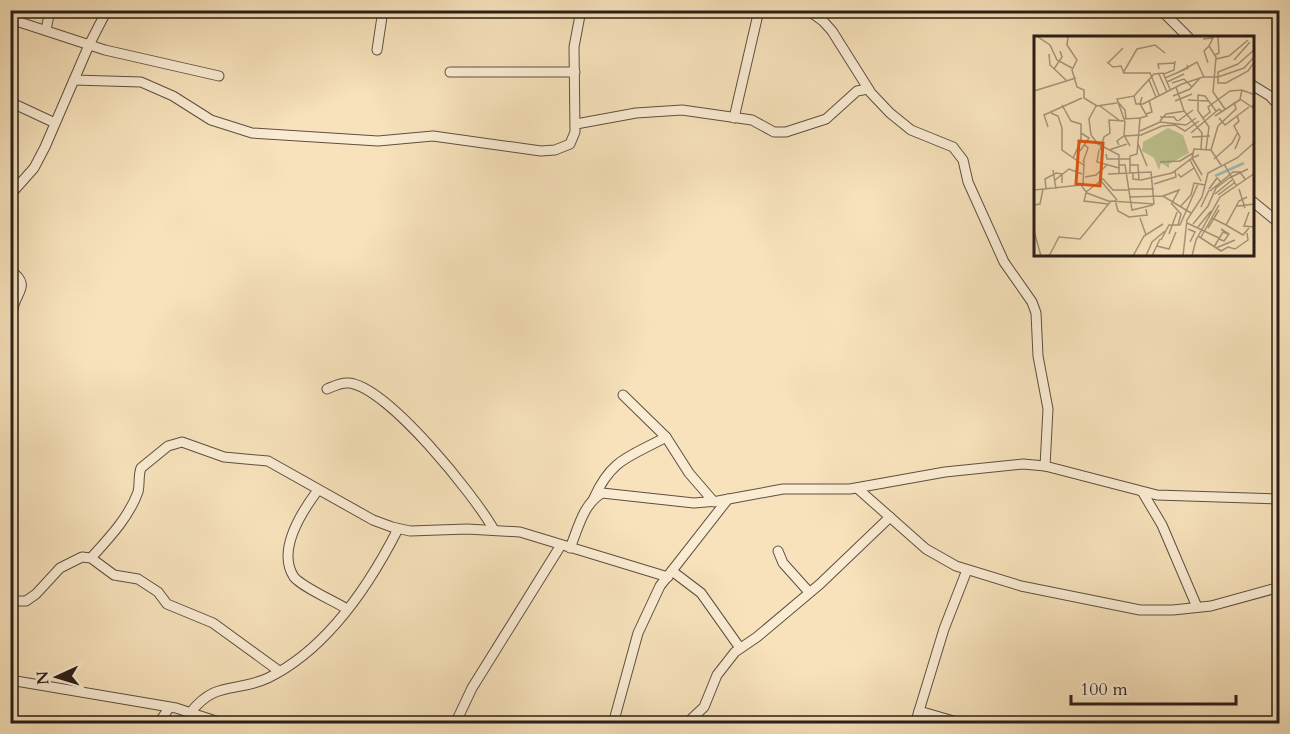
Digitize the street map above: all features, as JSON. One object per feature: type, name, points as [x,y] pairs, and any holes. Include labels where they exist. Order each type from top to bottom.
[{"type":"street","points":[[46,30],[50,10]]},
{"type":"street","points":[[10,195],[34,168],[107,10]]},
{"type":"street","points":[[377,50],[383,10]]},
{"type":"street","points":[[74,80],[141,82],[172,96],[211,120],[252,133],[378,141],[433,136],[541,151],[555,150],[570,144],[576,124],[574,47],[581,10]]},
{"type":"street","points":[[734,118],[759,10]]},
{"type":"street","points":[[808,10],[823,21],[837,38],[868,89],[911,130],[943,142],[959,153],[968,182],[1004,262],[1032,302],[1038,325],[1038,356],[1048,409],[1045,466]]},
{"type":"street","points":[[1161,10],[1187,36]]},
{"type":"street","points":[[10,19],[89,45],[219,76]]},
{"type":"street","points":[[450,72],[574,72]]},
{"type":"street","points":[[1254,85],[1270,96],[1280,107]]},
{"type":"street","points":[[1270,96],[1280,88]]},
{"type":"street","points":[[576,124],[661,110],[682,110],[752,120],[774,132],[792,131],[826,119],[857,91],[868,89]]},
{"type":"street","points":[[10,102],[55,123]]},
{"type":"street","points":[[1254,203],[1280,224]]},
{"type":"street","points":[[10,270],[19,277],[22,287],[13,309]]},
{"type":"street","points":[[327,389],[341,383],[355,384],[413,427],[470,494],[494,530]]},
{"type":"street","points":[[623,395],[666,437],[689,473],[714,502]]},
{"type":"street","points":[[455,723],[483,670],[566,546],[603,479],[615,464],[666,437]]},
{"type":"street","points":[[91,558],[115,531],[132,505],[139,487],[141,468],[161,451],[178,442],[224,457],[268,462],[373,520],[398,529],[428,532],[494,530],[520,532],[670,574],[701,593],[740,648]]},
{"type":"street","points":[[594,498],[602,493],[614,492],[679,502],[714,502],[783,489],[857,488],[972,468],[1023,464],[1045,466],[1143,493],[1280,499]]},
{"type":"street","points":[[857,488],[926,549],[967,570],[1021,586],[1140,610],[1197,607],[1280,587]]},
{"type":"street","points":[[318,489],[295,525],[290,539],[290,566],[294,577],[347,609]]},
{"type":"street","points":[[1143,493],[1162,525],[1197,607]]},
{"type":"street","points":[[613,723],[638,633],[670,574],[728,499]]},
{"type":"street","points":[[686,723],[704,707],[717,675],[740,648],[757,638],[890,517]]},
{"type":"street","points":[[190,712],[211,693],[259,682],[279,671],[326,636],[387,551],[398,529]]},
{"type":"street","points":[[778,551],[783,563],[808,592]]},
{"type":"street","points":[[10,601],[26,601],[36,594],[60,568],[82,557],[91,558],[114,575],[138,579],[158,592],[167,604],[213,623],[279,671]]},
{"type":"street","points":[[915,723],[944,629],[967,570]]},
{"type":"street","points":[[10,680],[190,712],[225,723]]},
{"type":"street","points":[[159,723],[169,708]]},
{"type":"street","points":[[919,711],[964,723]]}]
